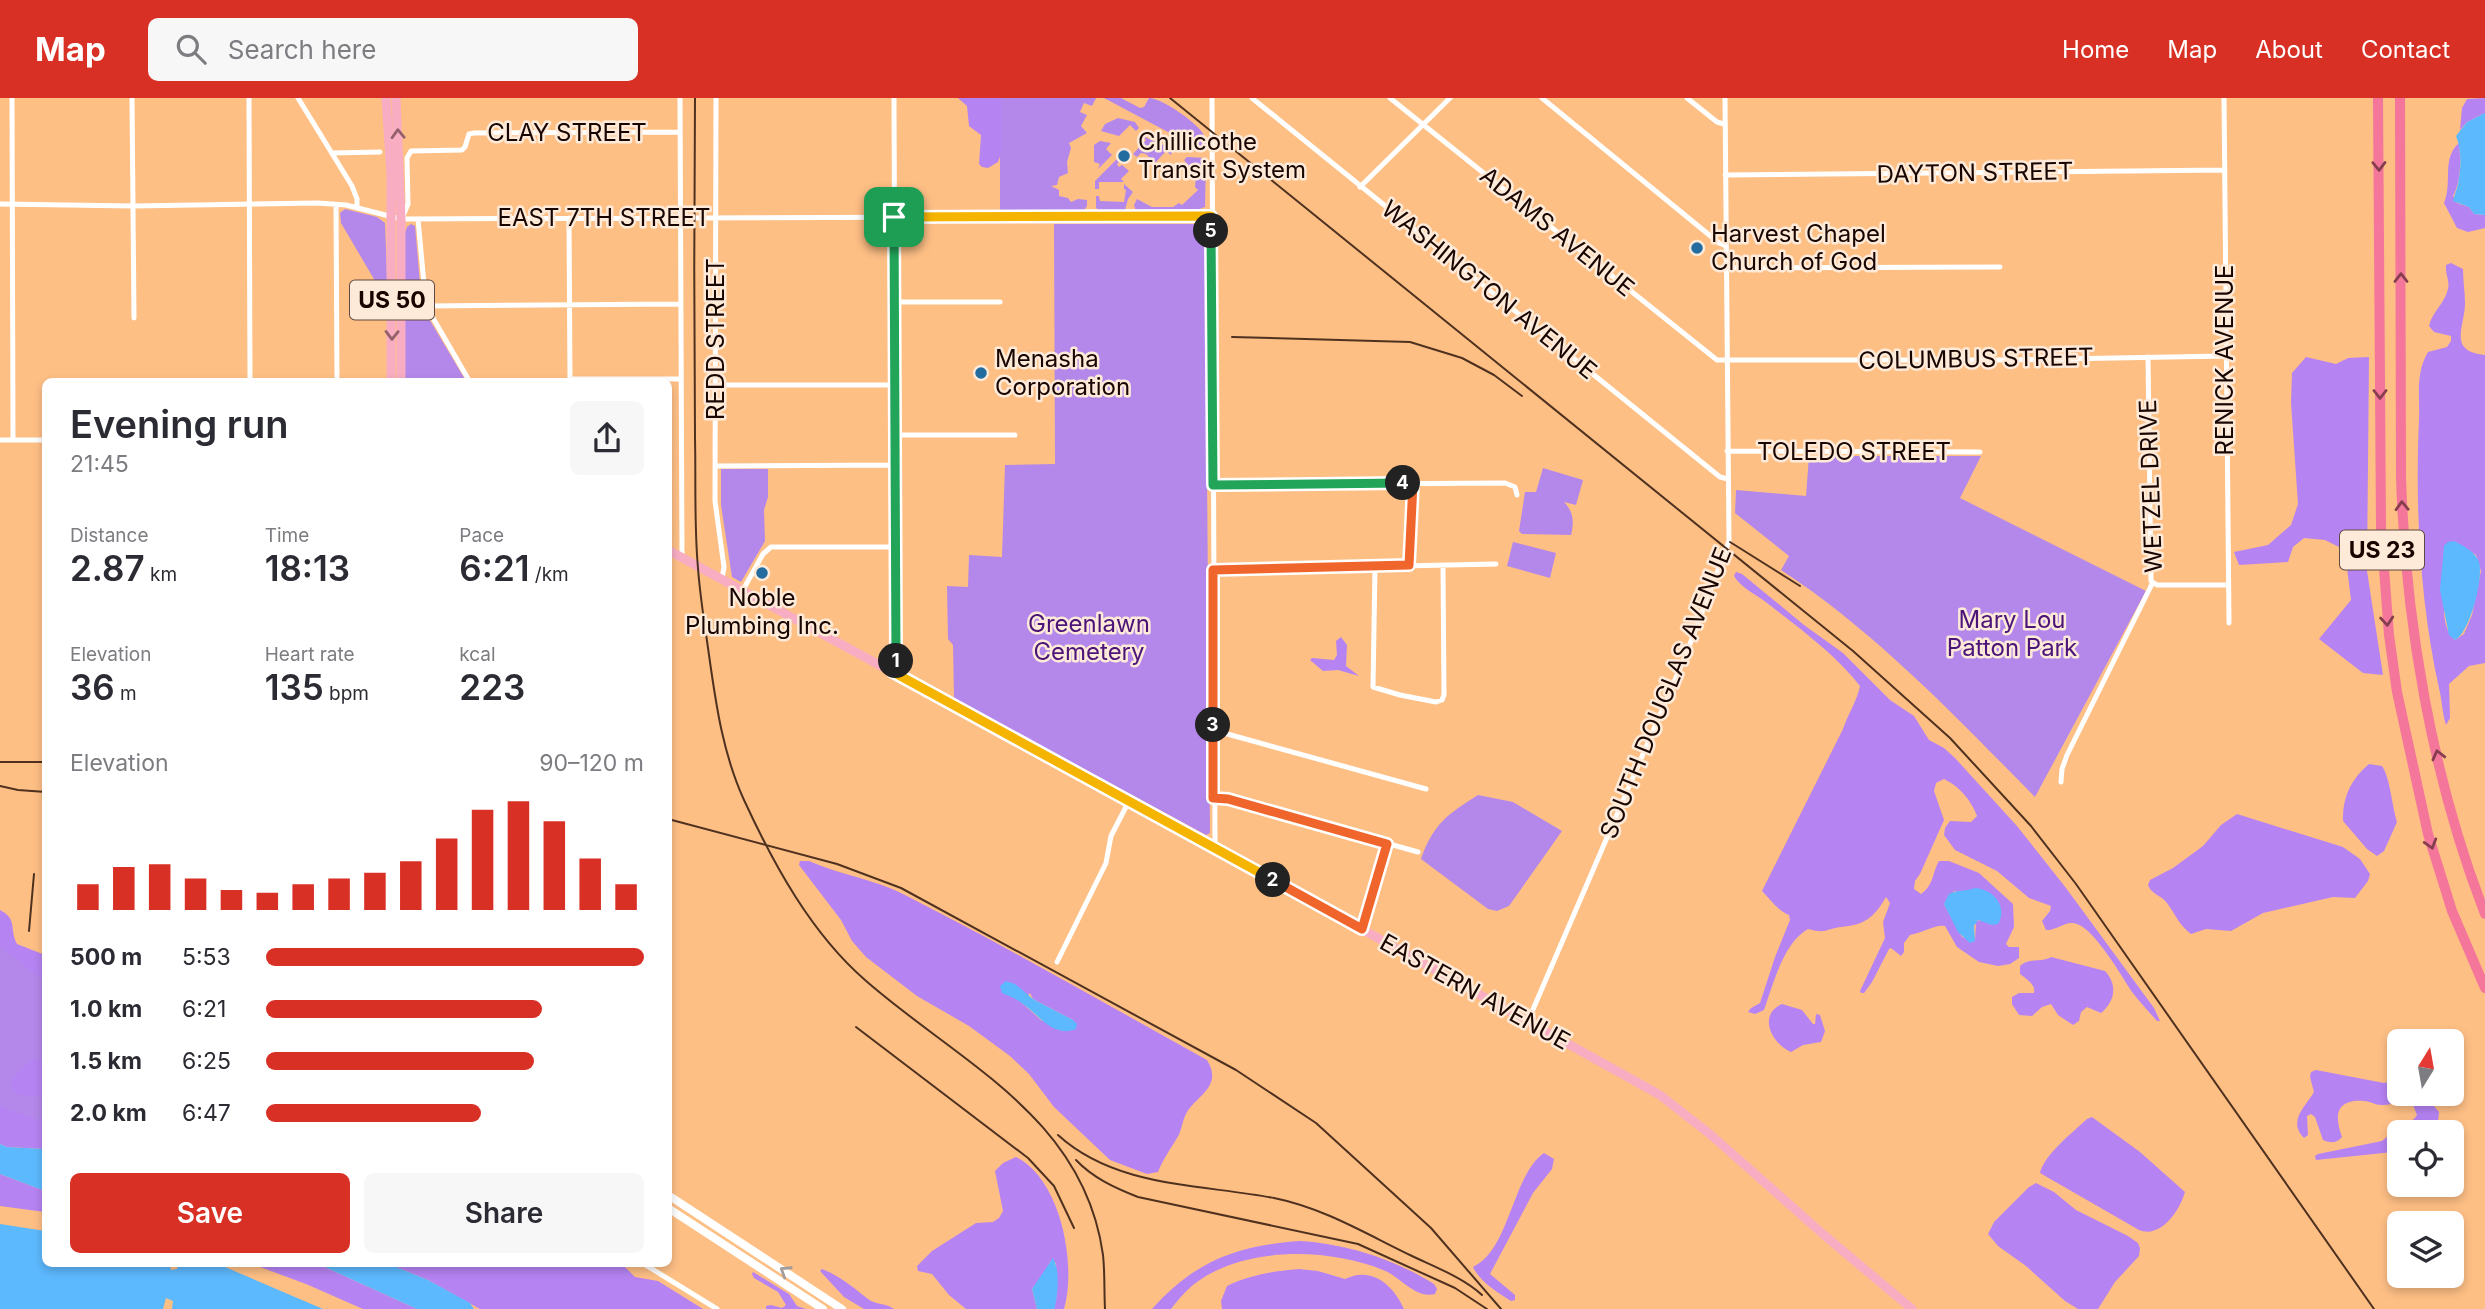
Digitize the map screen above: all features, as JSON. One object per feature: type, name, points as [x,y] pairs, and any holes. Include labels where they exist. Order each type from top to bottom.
[{"type":"highway","name":"US 23","points":[[2378,98],[2381,530],[2389,635],[2407,743],[2428,834],[2452,911],[2485,988]]},
{"type":"highway","name":"US 23","points":[[2400,98],[2401,476],[2408,590],[2425,703],[2451,810],[2485,914]]},
{"type":"main road","name":"US 50","points":[[386,98],[391,174],[391,378]]},
{"type":"main road","name":"US 50","points":[[396,98],[401,219],[401,378]]},
{"type":"main road","name":"EASTERN AVENUE","points":[[672,552],[1214,847],[1675,1105],[1912,1309]]},
{"type":"main road","points":[[672,1198],[842,1309]]},
{"type":"main road","points":[[672,1211],[823,1309]]},
{"type":"street","points":[[12,98],[13,440]]},
{"type":"street","points":[[132,98],[134,318]]},
{"type":"street","points":[[249,98],[250,378]]},
{"type":"street","points":[[299,98],[352,186],[357,208]]},
{"type":"street","points":[[680,98],[682,557]]},
{"type":"street","name":"REDD STREET","points":[[716,98],[715,513],[724,567],[722,579]]},
{"type":"street","points":[[893,672],[896,663],[894,98]]},
{"type":"street","points":[[1212,98],[1214,847]]},
{"type":"street","name":"WASHINGTON AVENUE","points":[[1252,98],[1720,477],[1728,479]]},
{"type":"street","name":"ADAMS AVENUE","points":[[1390,98],[1709,354],[1717,360],[1727,362]]},
{"type":"street","points":[[1360,187],[1450,98]]},
{"type":"street","points":[[1542,98],[1726,246]]},
{"type":"street","points":[[1687,98],[1717,122],[1724,124]]},
{"type":"street","name":"SOUTH DOUGLAS AVENUE","points":[[1528,1021],[1687,652],[1729,541],[1725,98]]},
{"type":"street","name":"RENICK AVENUE","points":[[2224,98],[2229,622]]},
{"type":"street","name":"CLAY STREET","points":[[401,219],[408,204],[407,158],[411,151],[462,150],[466,147],[469,134],[474,133],[680,132]]},
{"type":"street","points":[[333,153],[380,152]]},
{"type":"street","name":"DAYTON STREET","points":[[1725,175],[2224,170]]},
{"type":"street","name":"EAST 7TH STREET","points":[[0,204],[336,205],[401,219],[1211,216]]},
{"type":"street","points":[[336,205],[337,378]]},
{"type":"street","points":[[569,218],[570,378]]},
{"type":"street","points":[[418,219],[426,306],[468,378]]},
{"type":"street","points":[[1726,268],[2000,267]]},
{"type":"street","points":[[895,302],[1000,302]]},
{"type":"street","points":[[426,306],[680,304]]},
{"type":"street","name":"COLUMBUS STREET","points":[[1727,362],[2225,356]]},
{"type":"street","name":"WETZEL DRIVE","points":[[2148,357],[2149,569],[2152,584],[2227,585]]},
{"type":"street","points":[[672,379],[680,379]]},
{"type":"street","points":[[716,385],[895,385]]},
{"type":"street","points":[[895,435],[1015,435]]},
{"type":"street","points":[[0,440],[42,440]]},
{"type":"street","name":"TOLEDO STREET","points":[[1727,452],[1980,453]]},
{"type":"street","points":[[715,466],[896,465]]},
{"type":"street","points":[[1409,565],[1413,483]]},
{"type":"street","points":[[1213,485],[1505,483],[1515,486],[1517,495]]},
{"type":"street","points":[[743,590],[763,554],[771,547],[895,547]]},
{"type":"street","points":[[1213,570],[1496,564]]},
{"type":"street","points":[[1375,566],[1372,679],[1375,689],[1436,702],[1442,700],[1444,695],[1443,565]]},
{"type":"street","points":[[2061,782],[2067,755],[2152,584]]},
{"type":"street","points":[[1213,730],[1426,789]]},
{"type":"street","points":[[1213,798],[1228,799],[1418,852]]},
{"type":"street","points":[[1057,962],[1108,858],[1111,836],[1129,801]]},
{"type":"street","points":[[1362,929],[1387,844]]},
{"type":"street","points":[[649,1267],[717,1309]]},
{"type":"green space","points":[[1000,98],[1096,98],[1092,106],[1084,103],[1080,112],[1087,115],[1081,126],[1087,133],[1069,143],[1071,148],[1067,162],[1068,173],[1059,177],[1057,185],[1051,186],[1059,190],[1059,196],[1068,198],[1071,202],[1078,199],[1087,200],[1084,210],[1000,210]]},
{"type":"green space","points":[[1104,98],[1121,98],[1140,108],[1144,107],[1149,98],[1163,102],[1196,125],[1206,138],[1206,148],[1198,148]]},
{"type":"green space","points":[[1118,118],[1135,122],[1139,128],[1136,131],[1130,125],[1119,136],[1101,131],[1105,124]]},
{"type":"green space","points":[[1147,130],[1149,132],[1145,137],[1162,145],[1171,144],[1171,155],[1166,151],[1155,163],[1146,154],[1141,153],[1137,157],[1133,154],[1146,140],[1141,135]]},
{"type":"green space","points":[[1100,141],[1111,143],[1106,149],[1112,155],[1098,169],[1100,164],[1094,162],[1094,145]]},
{"type":"green space","points":[[1187,157],[1206,158],[1205,207],[1194,211],[1136,211],[1134,205],[1137,199],[1152,207],[1173,207],[1179,203],[1182,205],[1198,190],[1195,187],[1196,175],[1184,160]]},
{"type":"green space","points":[[1117,159],[1119,167],[1122,165],[1129,171],[1121,179],[1124,182],[1099,182],[1099,189],[1095,189],[1095,181]]},
{"type":"green space","points":[[1124,184],[1133,192],[1125,210],[1096,208],[1096,196],[1099,196],[1100,201],[1124,202]]},
{"type":"green space","points":[[345,209],[377,217],[385,223],[388,303],[383,303],[381,291],[341,223],[340,213]]},
{"type":"green space","points":[[411,224],[415,226],[422,307],[464,378],[405,378],[407,227]]},
{"type":"green space","name":"Greenlawn Cemetery","points":[[1054,224],[1197,224],[1205,228],[1210,833],[1206,835],[954,699],[953,645],[948,639],[947,586],[968,587],[969,555],[1002,557],[1005,465],[1055,464]]},
{"type":"green space","name":"Mary Lou Patton Park","points":[[1809,456],[1981,456],[1960,498],[2146,591],[2035,797],[1945,706],[1882,648],[1850,620],[1781,570],[1789,556],[1735,513],[1736,490],[1806,496]]},
{"type":"green space","points":[[1543,468],[1583,480],[1576,505],[1564,502],[1572,518],[1571,535],[1522,534],[1519,531],[1525,492],[1536,492]]},
{"type":"green space","points":[[721,469],[768,469],[768,497],[764,510],[765,541],[741,582],[732,577],[721,505]]},
{"type":"green space","points":[[1513,542],[1556,553],[1550,578],[1507,566]]},
{"type":"green space","points":[[1478,795],[1513,802],[1562,831],[1509,906],[1497,911],[1488,909],[1421,859],[1436,828],[1458,808]]},
{"type":"green space","points":[[0,942],[42,968],[42,1139],[0,1130]]},
{"type":"shaded area","points":[[958,98],[1001,98],[1001,154],[998,162],[988,168],[979,164],[981,135],[969,126],[967,106]]},
{"type":"shaded area","points":[[2485,98],[2485,113],[2467,122],[2460,130],[2462,108],[2467,99]]},
{"type":"shaded area","points":[[2459,143],[2460,171],[2453,196],[2457,203],[2469,207],[2474,214],[2485,215],[2485,228],[2468,232],[2457,228],[2444,203],[2450,156]]},
{"type":"shaded area","points":[[2451,263],[2463,269],[2465,303],[2462,343],[2473,353],[2485,355],[2485,663],[2469,666],[2449,684],[2450,718],[2446,725],[2423,589],[2418,487],[2421,369],[2428,352],[2447,347],[2451,341],[2451,336],[2434,332],[2429,326],[2448,289],[2446,265]],"holes":[[[2454,541],[2476,555],[2481,571],[2472,615],[2464,634],[2455,640],[2448,632],[2444,607]]]},
{"type":"shaded area","points":[[2306,357],[2336,364],[2348,358],[2369,357],[2367,571],[2383,675],[2363,673],[2319,639],[2351,600],[2347,568],[2339,547],[2325,540],[2304,538],[2293,547],[2288,562],[2239,565],[2234,552],[2268,545],[2291,525],[2298,504],[2291,403],[2292,373]]},
{"type":"shaded area","points":[[1736,572],[1742,574],[1843,653],[1890,700],[1914,716],[1929,740],[1955,758],[2017,826],[2066,888],[2154,1008],[2160,1021],[2157,1021],[2135,996],[2107,954],[2084,928],[2073,923],[2046,930],[2042,921],[2051,906],[2029,898],[1997,871],[1955,850],[1944,835],[1945,828],[1950,821],[1971,822],[1977,816],[1964,794],[1944,779],[1936,783],[1934,791],[1944,820],[1915,881],[1914,889],[1921,894],[1925,890],[1931,883],[1939,861],[1949,861],[1979,873],[2013,904],[2014,927],[2006,944],[2009,947],[2019,947],[2019,958],[2010,964],[1998,966],[1979,962],[1957,947],[1945,926],[1937,926],[1910,935],[1904,943],[1901,956],[1889,949],[1872,982],[1864,993],[1861,993],[1885,938],[1883,922],[1890,903],[1886,897],[1873,915],[1862,922],[1823,931],[1808,929],[1799,935],[1785,954],[1764,1010],[1755,1014],[1748,1012],[1760,1003],[1790,920],[1789,915],[1762,891],[1843,729],[1860,686],[1816,642],[1734,576]],"holes":[[[1954,891],[1962,893],[1992,925],[1983,920],[1976,921],[1975,941],[1962,937],[1944,904]]]},
{"type":"shaded area","points":[[1341,637],[1347,645],[1346,666],[1359,676],[1338,670],[1323,671],[1310,660],[1334,660],[1337,655],[1336,641]]},
{"type":"shaded area","points":[[2369,764],[2382,766],[2385,771],[2397,822],[2384,851],[2377,856],[2367,849],[2343,821],[2344,804],[2349,790],[2357,776]]},
{"type":"shaded area","points":[[2237,814],[2343,847],[2360,859],[2370,874],[2368,881],[2355,898],[2333,897],[2263,913],[2231,931],[2206,929],[2191,934],[2167,903],[2148,885],[2150,880],[2173,868],[2203,846],[2221,825]]},
{"type":"shaded area","points":[[800,861],[809,861],[894,890],[1019,955],[1207,1060],[1211,1069],[1211,1083],[1187,1112],[1179,1135],[1158,1172],[1147,1174],[1110,1160],[1054,1107],[1029,1074],[1010,1056],[969,1026],[917,996],[866,957],[799,865]],"holes":[[[1030,993],[1033,999],[1073,1020],[1042,1021],[1022,1003]]]},
{"type":"shaded area","points":[[0,910],[6,913],[11,921],[17,944],[42,954],[42,980],[0,946]]},
{"type":"shaded area","points":[[2051,957],[2105,971],[2112,982],[2113,993],[2101,1013],[2087,1007],[2081,1012],[2079,1021],[2073,1025],[2058,1015],[2051,1004],[2042,1007],[2032,1016],[2019,1015],[2012,1004],[2012,997],[2019,993],[2034,993],[2034,987],[2020,974],[2020,966]]},
{"type":"shaded area","points":[[1782,1004],[1802,1010],[1813,1024],[1816,1014],[1820,1015],[1825,1031],[1821,1042],[1803,1045],[1791,1052],[1778,1043],[1769,1022],[1774,1009]]},
{"type":"shaded area","points":[[35,1059],[42,1060],[42,1097],[17,1094],[11,1086],[23,1067]]},
{"type":"shaded area","points":[[2316,1070],[2387,1082],[2387,1104],[2355,1101],[2343,1106],[2338,1115],[2342,1137],[2331,1142],[2323,1140],[2315,1117],[2311,1114],[2307,1116],[2308,1135],[2304,1138],[2297,1126],[2303,1108],[2314,1092],[2311,1072]]},
{"type":"shaded area","points":[[0,1106],[42,1119],[42,1149],[7,1147],[0,1144]]},
{"type":"shaded area","points":[[2413,1106],[2434,1106],[2439,1112],[2438,1120],[2412,1120],[2417,1115]]},
{"type":"shaded area","points":[[2092,1117],[2140,1152],[2185,1192],[2179,1207],[2162,1227],[2147,1232],[2139,1230],[2040,1173],[2053,1151]]},
{"type":"shaded area","points":[[2387,1137],[2387,1153],[2316,1160],[2315,1156],[2318,1154],[2382,1141]]},
{"type":"shaded area","points":[[1544,1153],[1554,1159],[1552,1169],[1533,1193],[1490,1274],[1515,1295],[1515,1300],[1511,1301],[1484,1282],[1473,1267],[1485,1258],[1495,1245],[1525,1178],[1533,1164]]},
{"type":"shaded area","points":[[1016,1157],[1032,1168],[1044,1184],[1062,1225],[1068,1270],[1068,1291],[1064,1309],[1054,1309],[1057,1294],[1056,1263],[1050,1262],[1032,1289],[1037,1309],[966,1309],[949,1295],[932,1274],[918,1271],[917,1266],[932,1251],[976,1223],[993,1222],[999,1218],[1003,1211],[995,1171],[1003,1163]]},
{"type":"shaded area","points":[[0,1174],[42,1190],[42,1212],[0,1206]]},
{"type":"shaded area","points":[[2036,1183],[2054,1192],[2076,1210],[2138,1243],[2139,1256],[2115,1282],[2098,1309],[2078,1309],[2065,1301],[2026,1266],[1998,1246],[1988,1234],[1994,1222]]},
{"type":"shaded area","points":[[1301,1241],[1336,1245],[1370,1254],[1419,1275],[1434,1284],[1437,1289],[1435,1294],[1421,1293],[1390,1273],[1362,1263],[1288,1254],[1239,1262],[1217,1270],[1193,1285],[1171,1309],[1152,1309],[1184,1279],[1219,1258],[1257,1247]]},
{"type":"shaded area","points":[[260,1267],[325,1267],[417,1309],[363,1309]]},
{"type":"shaded area","points":[[396,1267],[625,1267],[635,1277],[658,1281],[703,1309],[480,1309],[428,1280]]},
{"type":"shaded area","points":[[822,1269],[871,1301],[894,1309],[864,1309],[844,1297],[820,1271]]},
{"type":"shaded area","points":[[1299,1269],[1345,1279],[1372,1276],[1394,1292],[1404,1309],[1222,1309],[1221,1301],[1227,1286],[1262,1274]]},
{"type":"shaded area","points":[[753,1272],[789,1294],[797,1306],[806,1309],[766,1309],[766,1306],[771,1305],[782,1308],[786,1305],[778,1292],[754,1278]]},
{"type":"water","points":[[2485,113],[2485,215],[2474,214],[2469,207],[2453,201],[2460,166],[2456,136],[2467,122]]},
{"type":"water","points":[[2454,541],[2475,555],[2480,569],[2478,591],[2471,616],[2461,635],[2455,640],[2449,635],[2440,590],[2444,546]]},
{"type":"water","points":[[1976,888],[1994,896],[2000,906],[2001,918],[1998,924],[1992,925],[1978,920],[1974,926],[1975,941],[1970,943],[1958,932],[1944,904],[1949,894]]},
{"type":"water","points":[[1006,981],[1073,1020],[1077,1024],[1076,1029],[1060,1031],[1047,1024],[1021,1002],[1002,993],[1000,986]]},
{"type":"water","points":[[0,1144],[7,1147],[42,1149],[42,1190],[0,1174]]},
{"type":"water","points":[[0,1224],[42,1231],[42,1267],[170,1267],[171,1270],[177,1267],[225,1267],[323,1309],[172,1309],[173,1301],[166,1298],[163,1309],[0,1309]]},
{"type":"water","points":[[1053,1258],[1058,1275],[1055,1307],[1037,1309],[1032,1289]]},
{"type":"water","points":[[325,1267],[396,1267],[428,1280],[470,1303],[474,1309],[417,1309]]},
{"type":"railway","points":[[695,98],[694,353],[697,552],[714,692],[721,729],[737,783],[781,873],[828,941],[865,980],[1012,1096],[1044,1129],[1071,1165],[1091,1207],[1103,1255],[1105,1309]]},
{"type":"railway","points":[[1170,98],[1853,651],[1950,738],[2031,826],[2076,884],[2374,1309]]},
{"type":"railway","points":[[1232,337],[1410,342],[1462,358],[1494,375],[1522,396]]},
{"type":"railway","points":[[1730,542],[1800,586]]},
{"type":"railway","points":[[0,762],[42,762]]},
{"type":"railway","points":[[0,786],[42,792]]},
{"type":"railway","points":[[672,820],[837,864],[901,888],[1236,1070],[1316,1123],[1431,1228],[1501,1309]]},
{"type":"railway","points":[[29,931],[34,874]]},
{"type":"railway","points":[[856,1027],[1028,1158],[1054,1186],[1074,1228]]},
{"type":"railway","points":[[1058,1135],[1081,1152],[1133,1175],[1274,1198],[1310,1208],[1449,1273],[1482,1295]]},
{"type":"railway","points":[[1076,1160],[1105,1182],[1138,1197],[1358,1244],[1455,1288],[1487,1309]]},
{"type":"place","name":"Chillicothe Transit System","points":[[1124,156]]},
{"type":"place","name":"Harvest Chapel Church of God","points":[[1697,248]]},
{"type":"place","name":"Menasha Corporation","points":[[981,373]]},
{"type":"place","name":"Noble Plumbing Inc.","points":[[762,573]]},
{"type":"route","points":[[1211,216],[1213,485],[1413,483],[1409,565],[1213,570],[1213,798],[1228,799],[1387,844],[1362,929],[893,672],[896,663],[894,217],[1211,216]]}]
